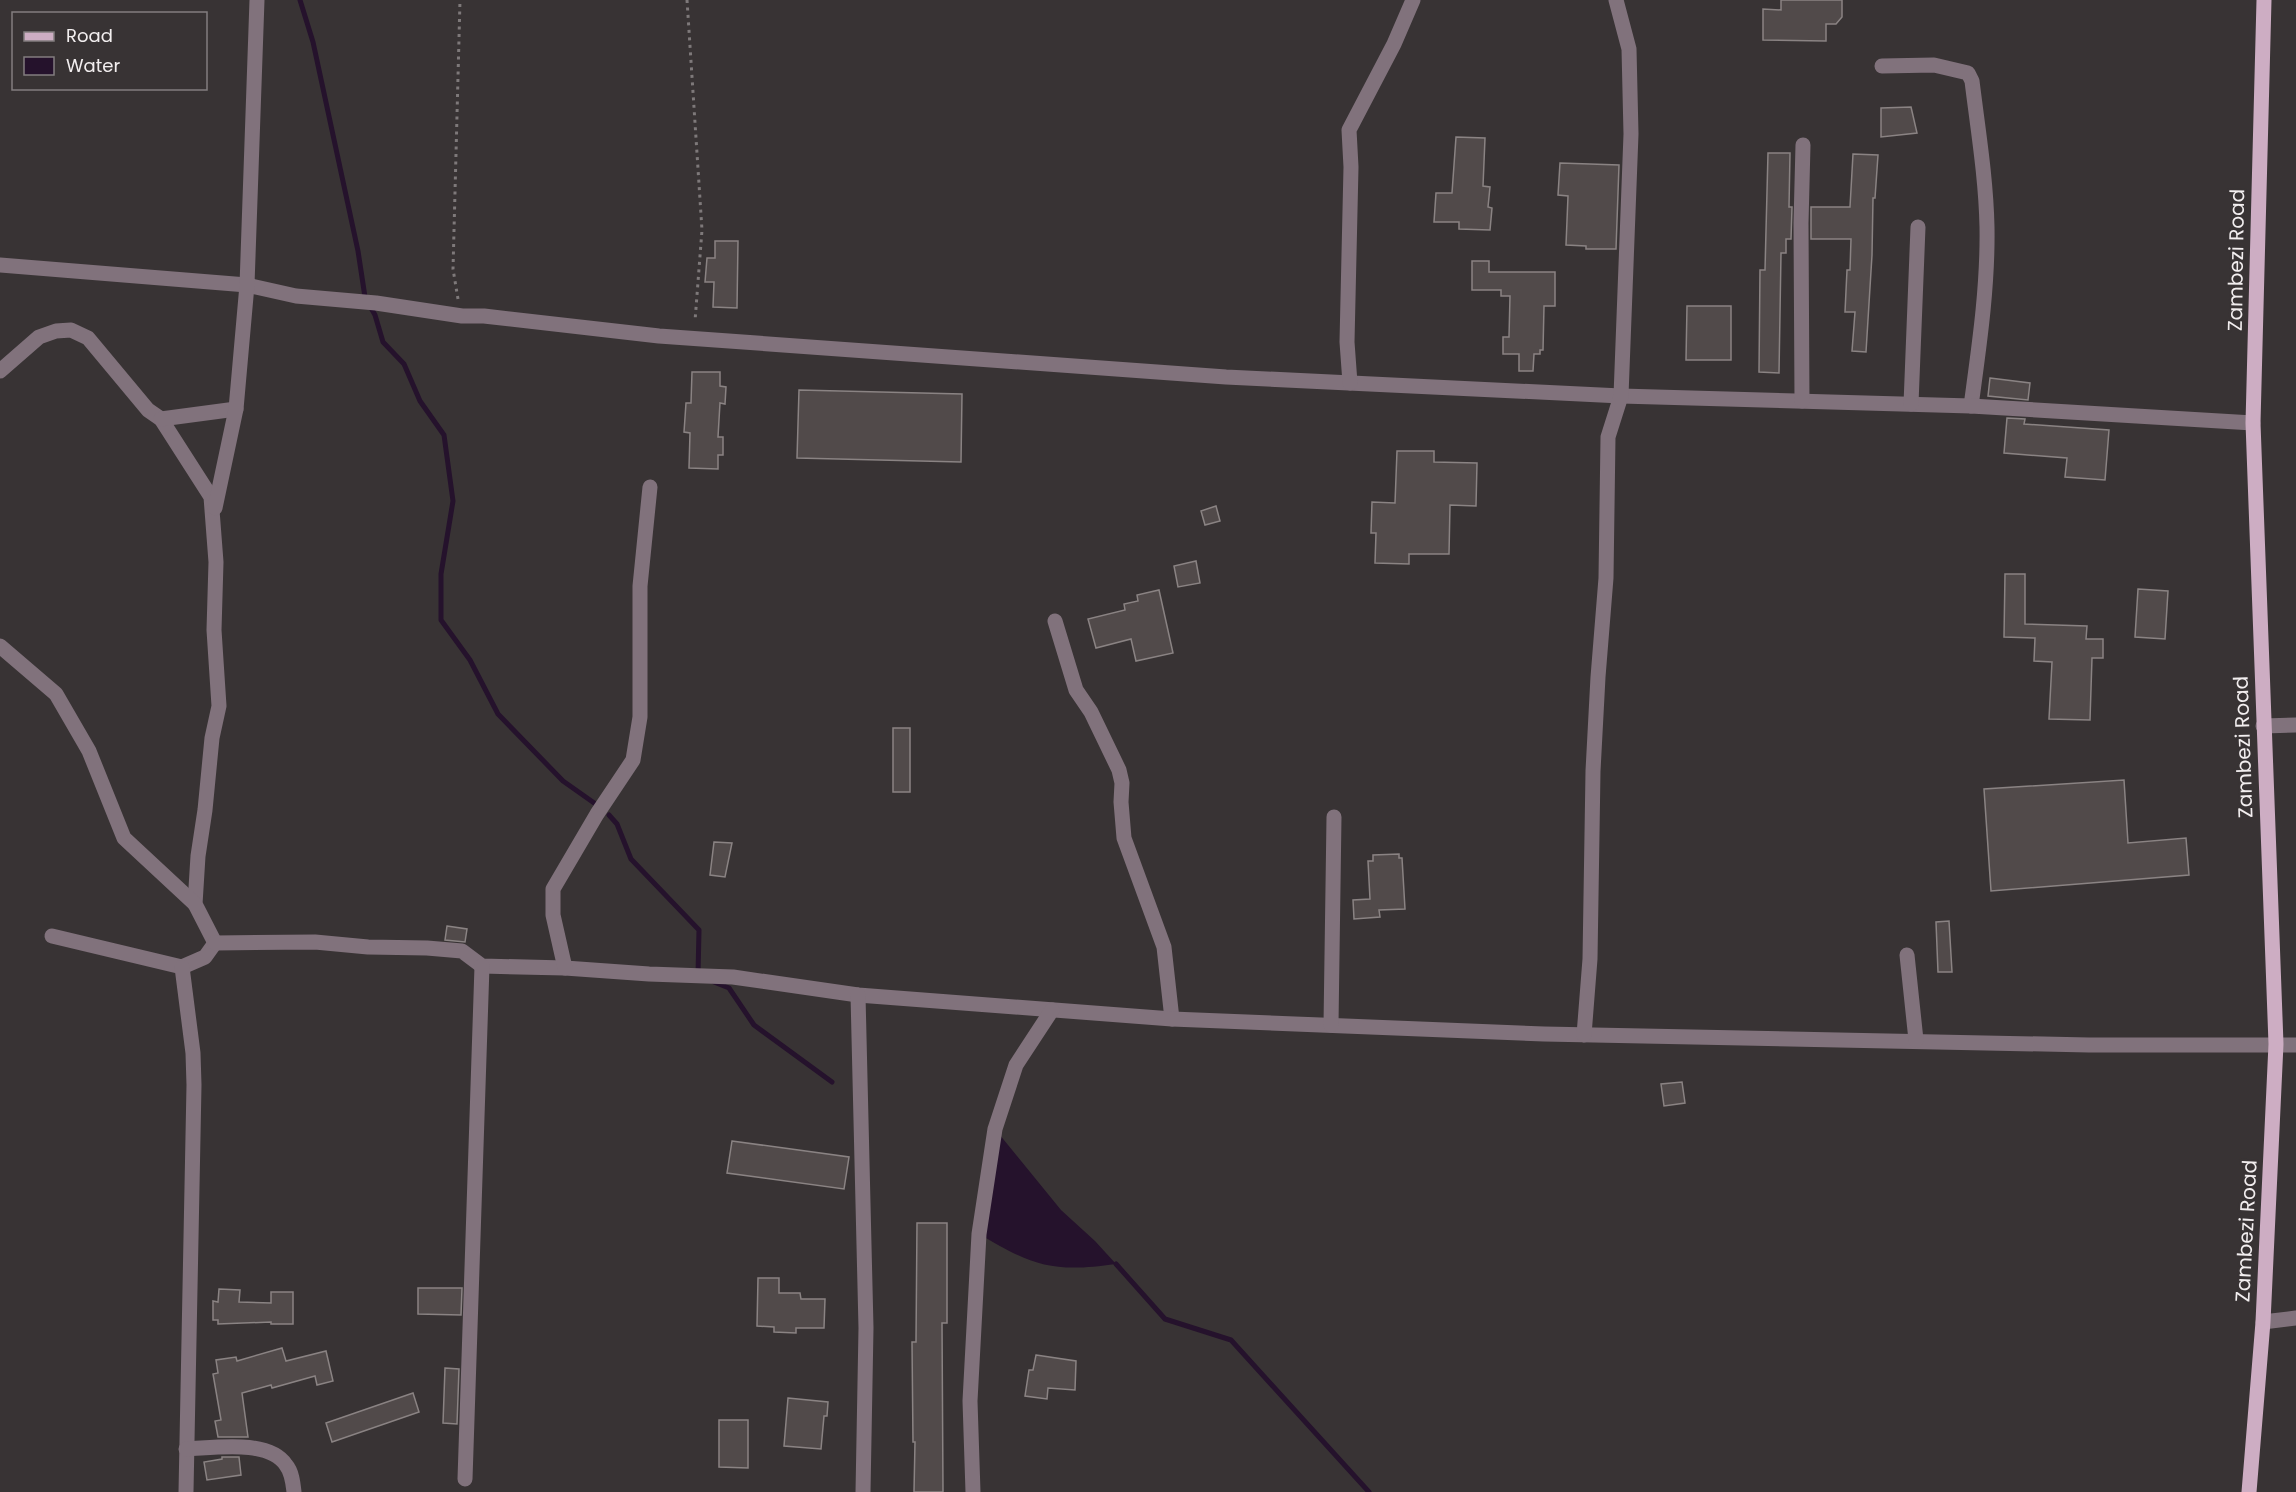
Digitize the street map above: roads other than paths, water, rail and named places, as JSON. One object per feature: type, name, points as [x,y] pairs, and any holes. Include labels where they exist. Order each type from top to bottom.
[{"type":"main road","name":"Zambezi Road","points":[[2249,1492],[2263,1322],[2276,1044],[2253,423],[2264,0]]},
{"type":"street","points":[[213,514],[236,409],[248,285],[257,0]]},
{"type":"street","points":[[1350,383],[1347,342],[1351,167],[1349,130],[1394,44],[1413,0]]},
{"type":"street","points":[[1584,1035],[1590,959],[1593,771],[1606,578],[1608,437],[1621,396],[1631,135],[1629,48],[1616,0]]},
{"type":"street","points":[[1882,66],[1934,65],[1968,73],[1972,81],[1986,197],[1987,230],[1982,321],[1971,406]]},
{"type":"street","points":[[1802,401],[1803,145]]},
{"type":"street","points":[[1911,404],[1918,227]]},
{"type":"street","points":[[0,265],[248,285],[296,296],[350,300],[462,315],[659,336],[1214,376],[1621,396],[1971,406],[2253,423]]},
{"type":"street","points":[[0,371],[39,337],[56,331],[71,330],[88,338],[148,410],[161,419],[211,497],[216,562],[214,630],[219,706],[206,781],[195,904]]},
{"type":"street","points":[[161,419],[236,409]]},
{"type":"street","points":[[565,968],[553,915],[553,889],[597,814],[633,760],[640,717],[640,586],[650,487]]},
{"type":"street","points":[[1055,621],[1076,690],[1091,712],[1119,770],[1122,783],[1124,838],[1164,947],[1172,1019]]},
{"type":"street","points":[[0,646],[56,694],[89,751],[124,838],[195,904],[215,943]]},
{"type":"street","points":[[2263,726],[2296,725]]},
{"type":"street","points":[[1331,1025],[1334,817]]},
{"type":"street","points":[[52,936],[182,967],[205,957],[215,943]]},
{"type":"street","points":[[215,943],[315,942],[368,947],[437,949],[462,951],[482,966],[734,977],[858,995],[1172,1019],[1584,1035],[2089,1045],[2296,1045]]},
{"type":"street","points":[[1907,955],[1916,1040]]},
{"type":"street","points":[[465,1479],[482,966]]},
{"type":"street","points":[[182,967],[193,1053],[194,1085],[186,1492]]},
{"type":"street","points":[[858,995],[866,1328],[863,1492]]},
{"type":"street","points":[[973,1492],[970,1401],[979,1234],[995,1129],[1016,1065],[1052,1010]]},
{"type":"street","points":[[2263,1322],[2296,1318]]},
{"type":"street","points":[[186,1449],[244,1447],[266,1451],[278,1456],[287,1465],[294,1492]]},
{"type":"water","points":[[995,1129],[1061,1210],[1116,1264],[1076,1268],[1044,1264],[1029,1260],[979,1234]]},
{"type":"waterway","points":[[300,0],[313,42],[358,251],[365,297],[375,315],[383,342],[404,364],[420,401],[444,435],[453,501],[441,574],[441,620],[470,660],[498,714],[563,781],[597,805]]},
{"type":"waterway","points":[[609,815],[617,824],[631,859],[699,930],[698,975]]},
{"type":"waterway","points":[[714,982],[729,988],[754,1025],[832,1082]]},
{"type":"waterway","points":[[1116,1264],[1165,1319],[1231,1340],[1369,1492]]}]
